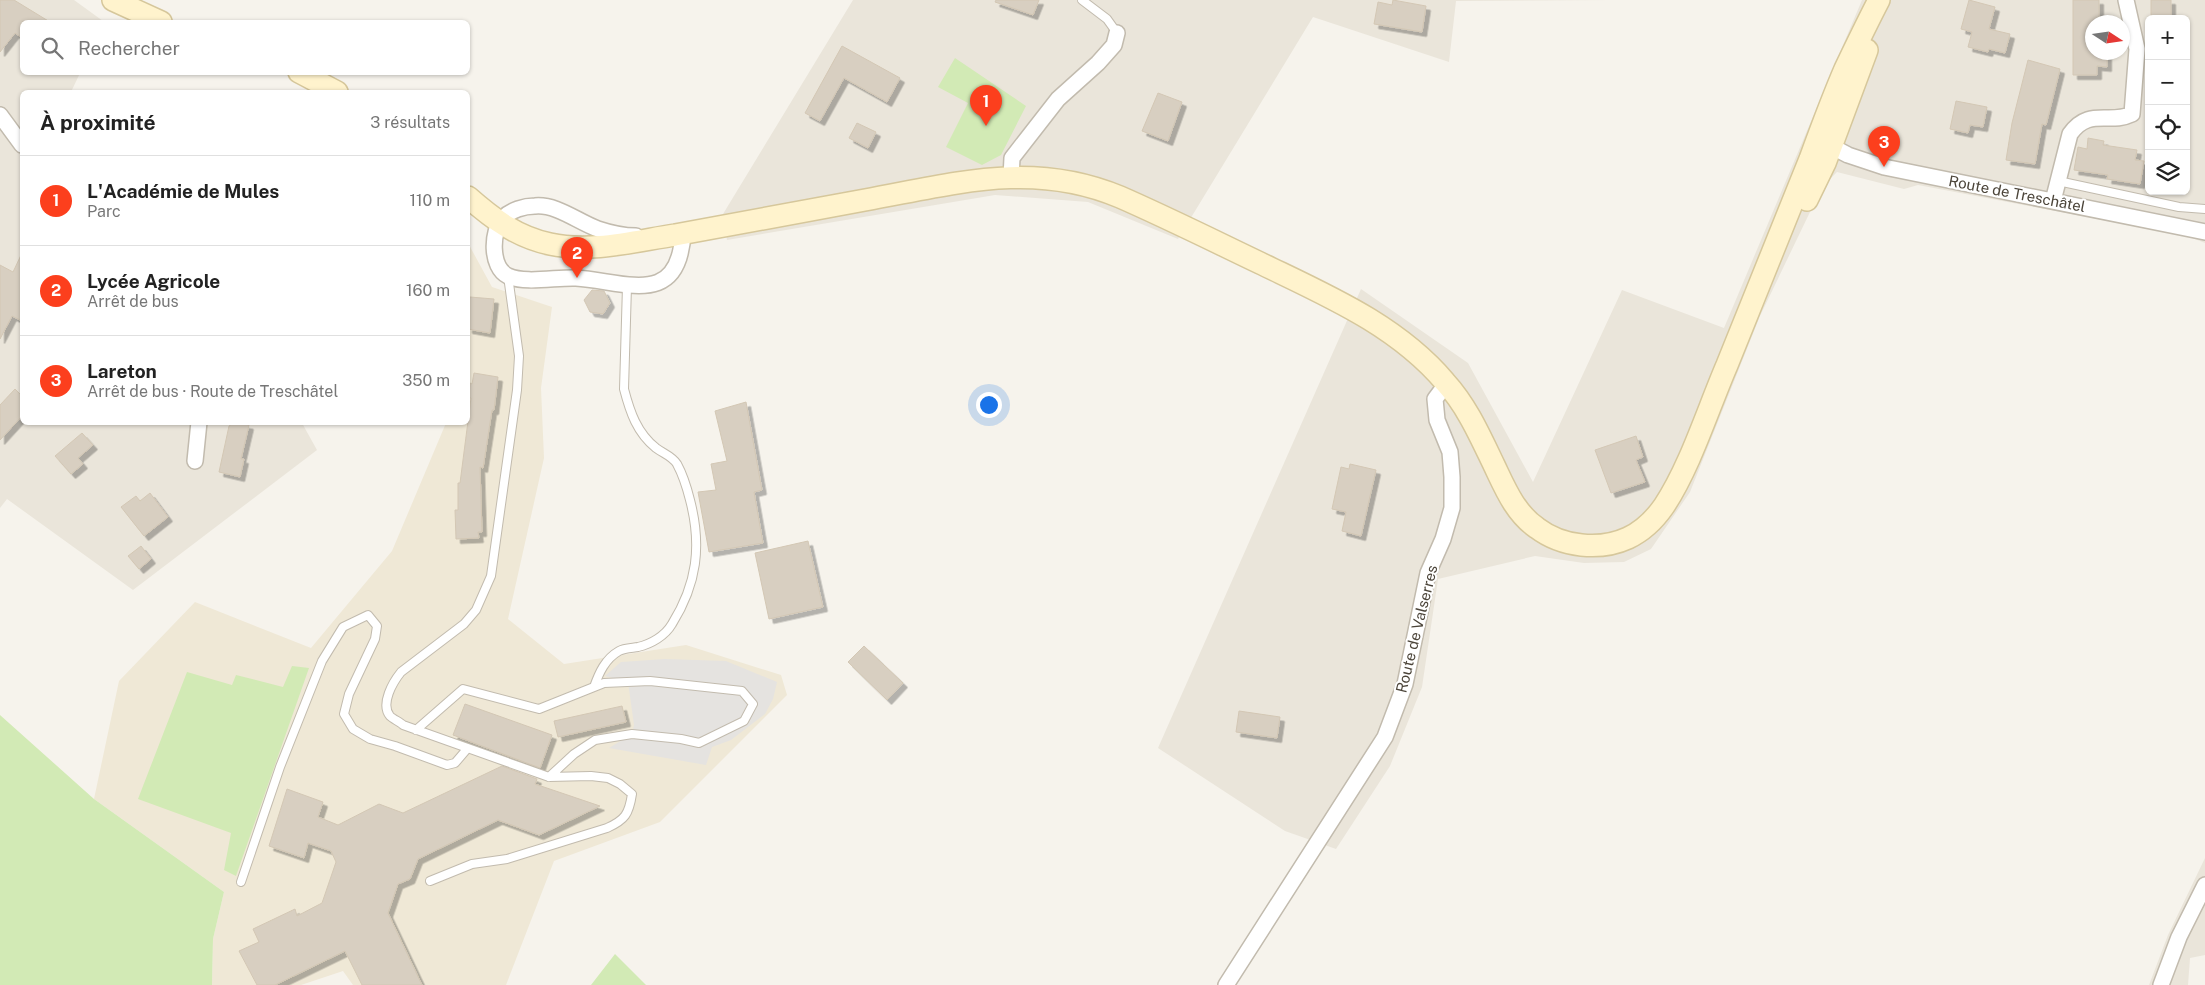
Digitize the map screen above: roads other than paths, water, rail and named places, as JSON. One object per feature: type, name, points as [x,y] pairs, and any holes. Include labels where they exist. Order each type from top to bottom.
[{"type":"street","points":[[113,0],[157,20]]},
{"type":"street","points":[[1822,149],[1844,72],[1880,0]]},
{"type":"street","points":[[470,199],[499,224],[533,240],[554,245],[594,247],[980,180],[1011,177],[1063,180],[1090,186],[1165,217],[1329,297],[1415,350],[1447,383],[1463,406],[1510,497],[1521,514],[1534,527],[1552,538],[1573,544],[1594,546],[1614,543],[1632,536],[1644,528],[1663,507],[1679,480],[1739,336],[1822,149],[1864,62],[1880,0]]},
{"type":"street","points":[[2053,201],[2070,134],[2077,125],[2092,118],[2125,117],[2132,114],[2137,49],[2126,0]]},
{"type":"street","points":[[1011,177],[1012,158],[1058,99],[1098,63],[1114,45],[1117,34]]},
{"type":"street","points":[[305,75],[334,90]]},
{"type":"street","points":[[0,116],[20,142]]},
{"type":"street","name":"Route de Treschâtel","points":[[1822,149],[1884,167],[2205,232]]},
{"type":"street","points":[[658,237],[626,236],[598,229],[554,209],[538,206],[522,207],[505,216],[499,224],[494,238],[495,253],[500,269],[508,276],[518,278],[577,278],[628,286],[653,284],[663,280],[672,273],[681,252],[683,233]]},
{"type":"street","name":"Route de Valserres","points":[[1226,985],[1385,737],[1405,684],[1428,573],[1443,539],[1452,508],[1450,452],[1437,420],[1435,398],[1447,383]]},
{"type":"street","points":[[195,462],[199,425]]},
{"type":"street","points":[[2161,985],[2179,937],[2205,885]]},
{"type":"lane","points":[[1082,0],[1107,19],[1117,34]]},
{"type":"lane","points":[[2058,181],[2179,207],[2205,209]]},
{"type":"lane","points":[[430,881],[472,864],[506,859],[621,822],[630,808],[632,794],[620,784],[608,778],[591,776],[549,777],[467,749],[404,725],[390,716],[387,706],[393,682],[401,672],[464,624],[476,610],[490,576],[517,390],[519,356],[508,276]]},
{"type":"lane","points":[[594,687],[608,660],[621,650],[643,646],[659,638],[671,626],[691,586],[696,559],[697,537],[694,515],[677,464],[670,456],[648,441],[633,419],[624,389],[628,286]]},
{"type":"lane","points":[[241,882],[280,767],[322,661],[343,626],[368,615],[377,626],[376,639],[348,694],[344,714],[353,729],[370,739],[447,765],[455,763],[467,749]]},
{"type":"lane","points":[[416,730],[462,689],[539,709],[604,683],[650,680],[742,691],[753,704],[744,721],[699,743],[681,739],[632,734],[595,740],[574,754],[549,777]]},
{"type":"place","name":"L'Académie de Mules","points":[[986,126]]},
{"type":"place","name":"Lareton","points":[[1884,167]]},
{"type":"place","name":"Lycée Agricole","points":[[577,278]]}]
